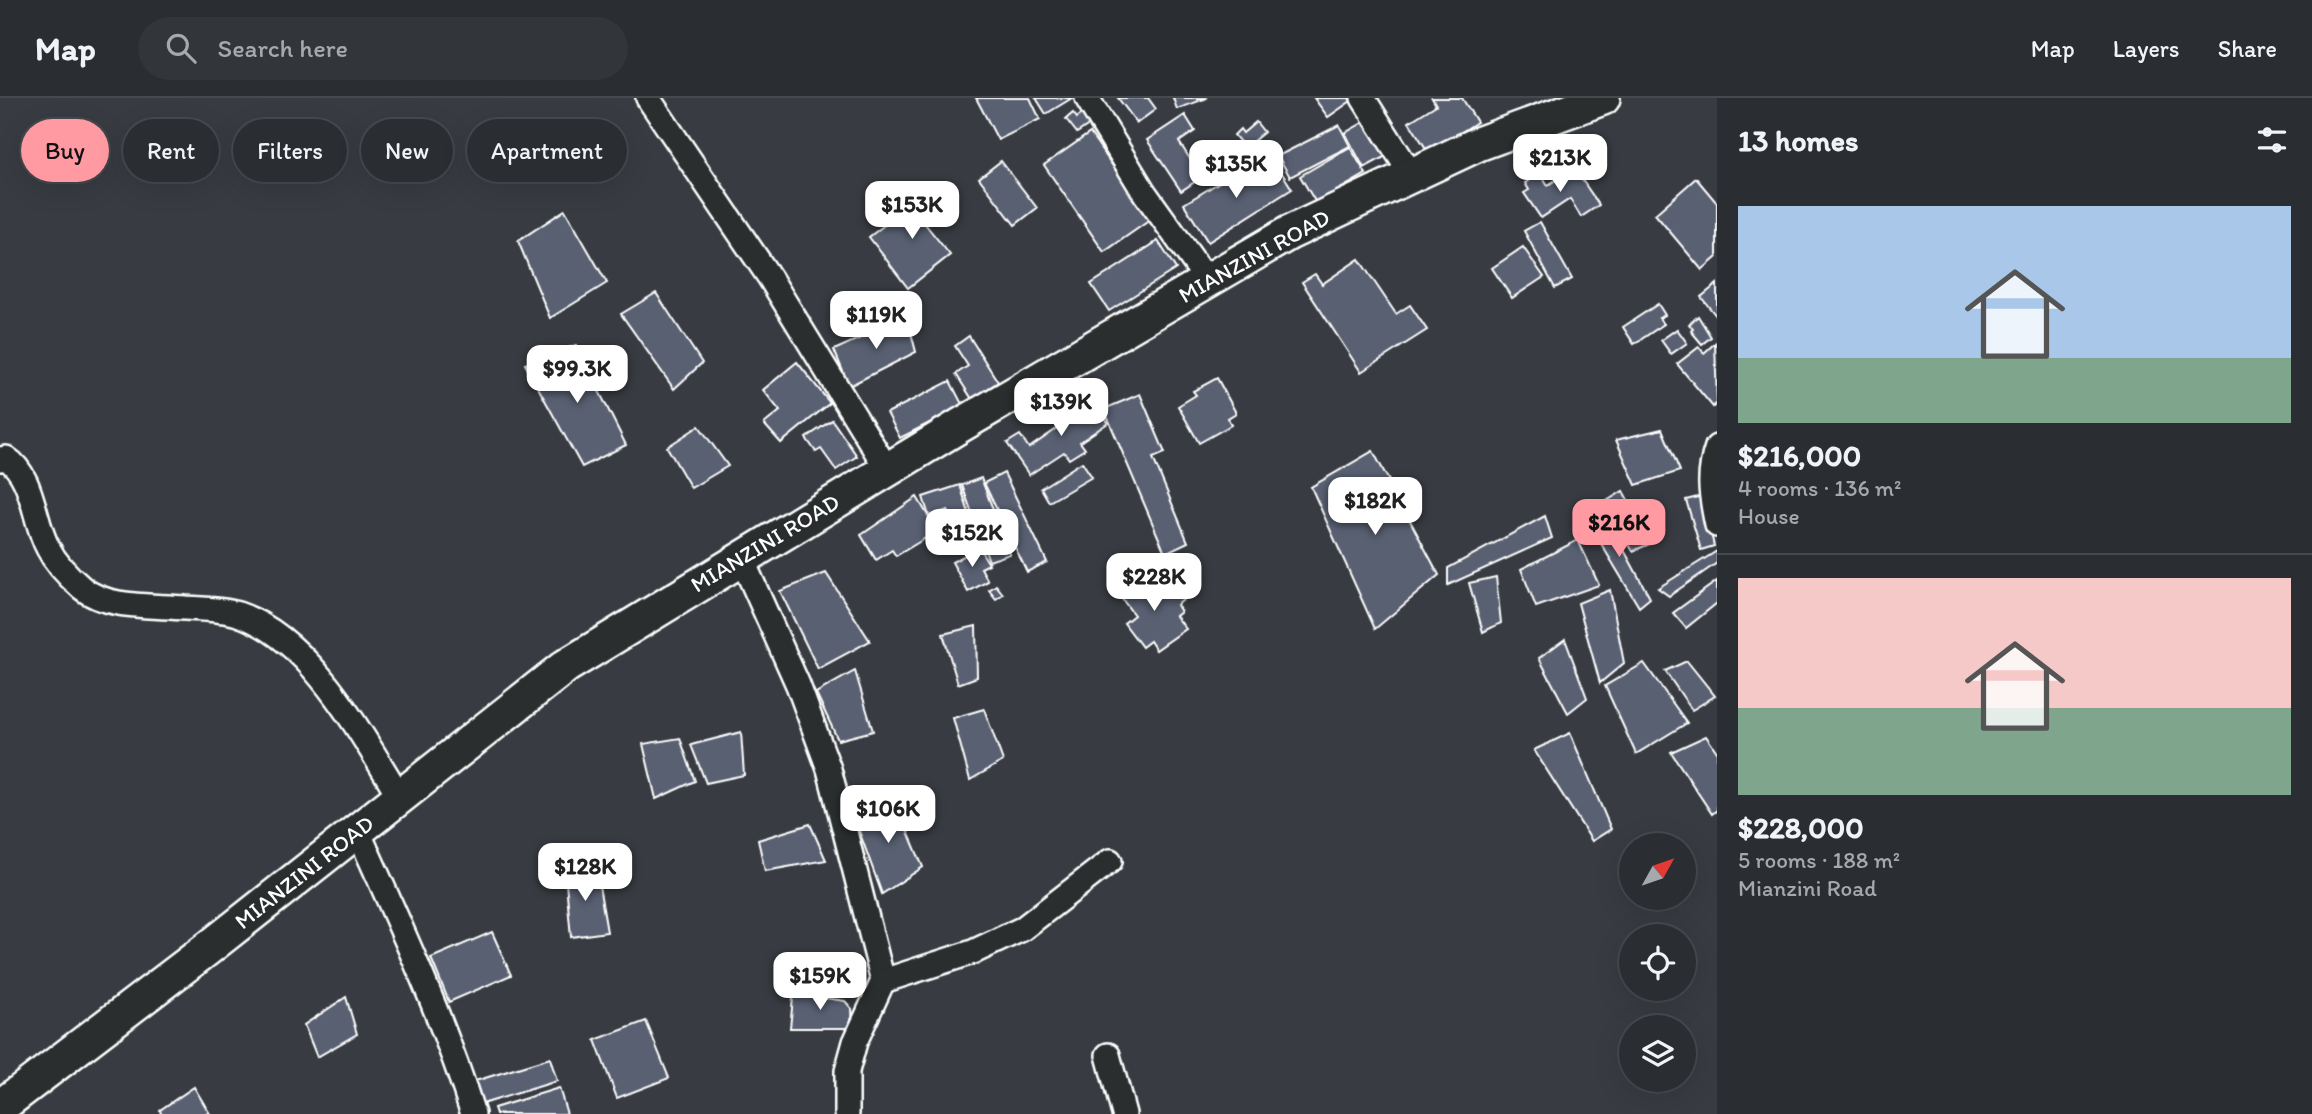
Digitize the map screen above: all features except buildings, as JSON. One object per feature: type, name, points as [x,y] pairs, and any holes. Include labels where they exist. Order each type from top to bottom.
[{"type":"street","points":[[648,98],[770,278],[887,469]]},
{"type":"street","points":[[1087,98],[1144,192],[1207,280]]},
{"type":"street","points":[[1363,98],[1411,174]]},
{"type":"street","name":"MIANZINI ROAD","points":[[0,1107],[206,950],[566,666],[887,469],[1289,233],[1478,144],[1603,98]]},
{"type":"street","points":[[1717,447],[1710,467],[1710,492],[1717,525]]},
{"type":"street","points":[[0,459],[6,458],[18,468],[48,548],[65,573],[85,591],[106,600],[237,614],[272,631],[307,662],[351,718],[400,797]]},
{"type":"street","points":[[741,557],[798,685],[829,769],[883,981],[880,994],[855,1042],[848,1071],[848,1114]]},
{"type":"street","points":[[356,830],[429,992],[454,1054],[473,1114]]},
{"type":"street","points":[[883,981],[973,952],[1023,929],[1110,861]]},
{"type":"street","points":[[1108,1055],[1124,1114]]}]
